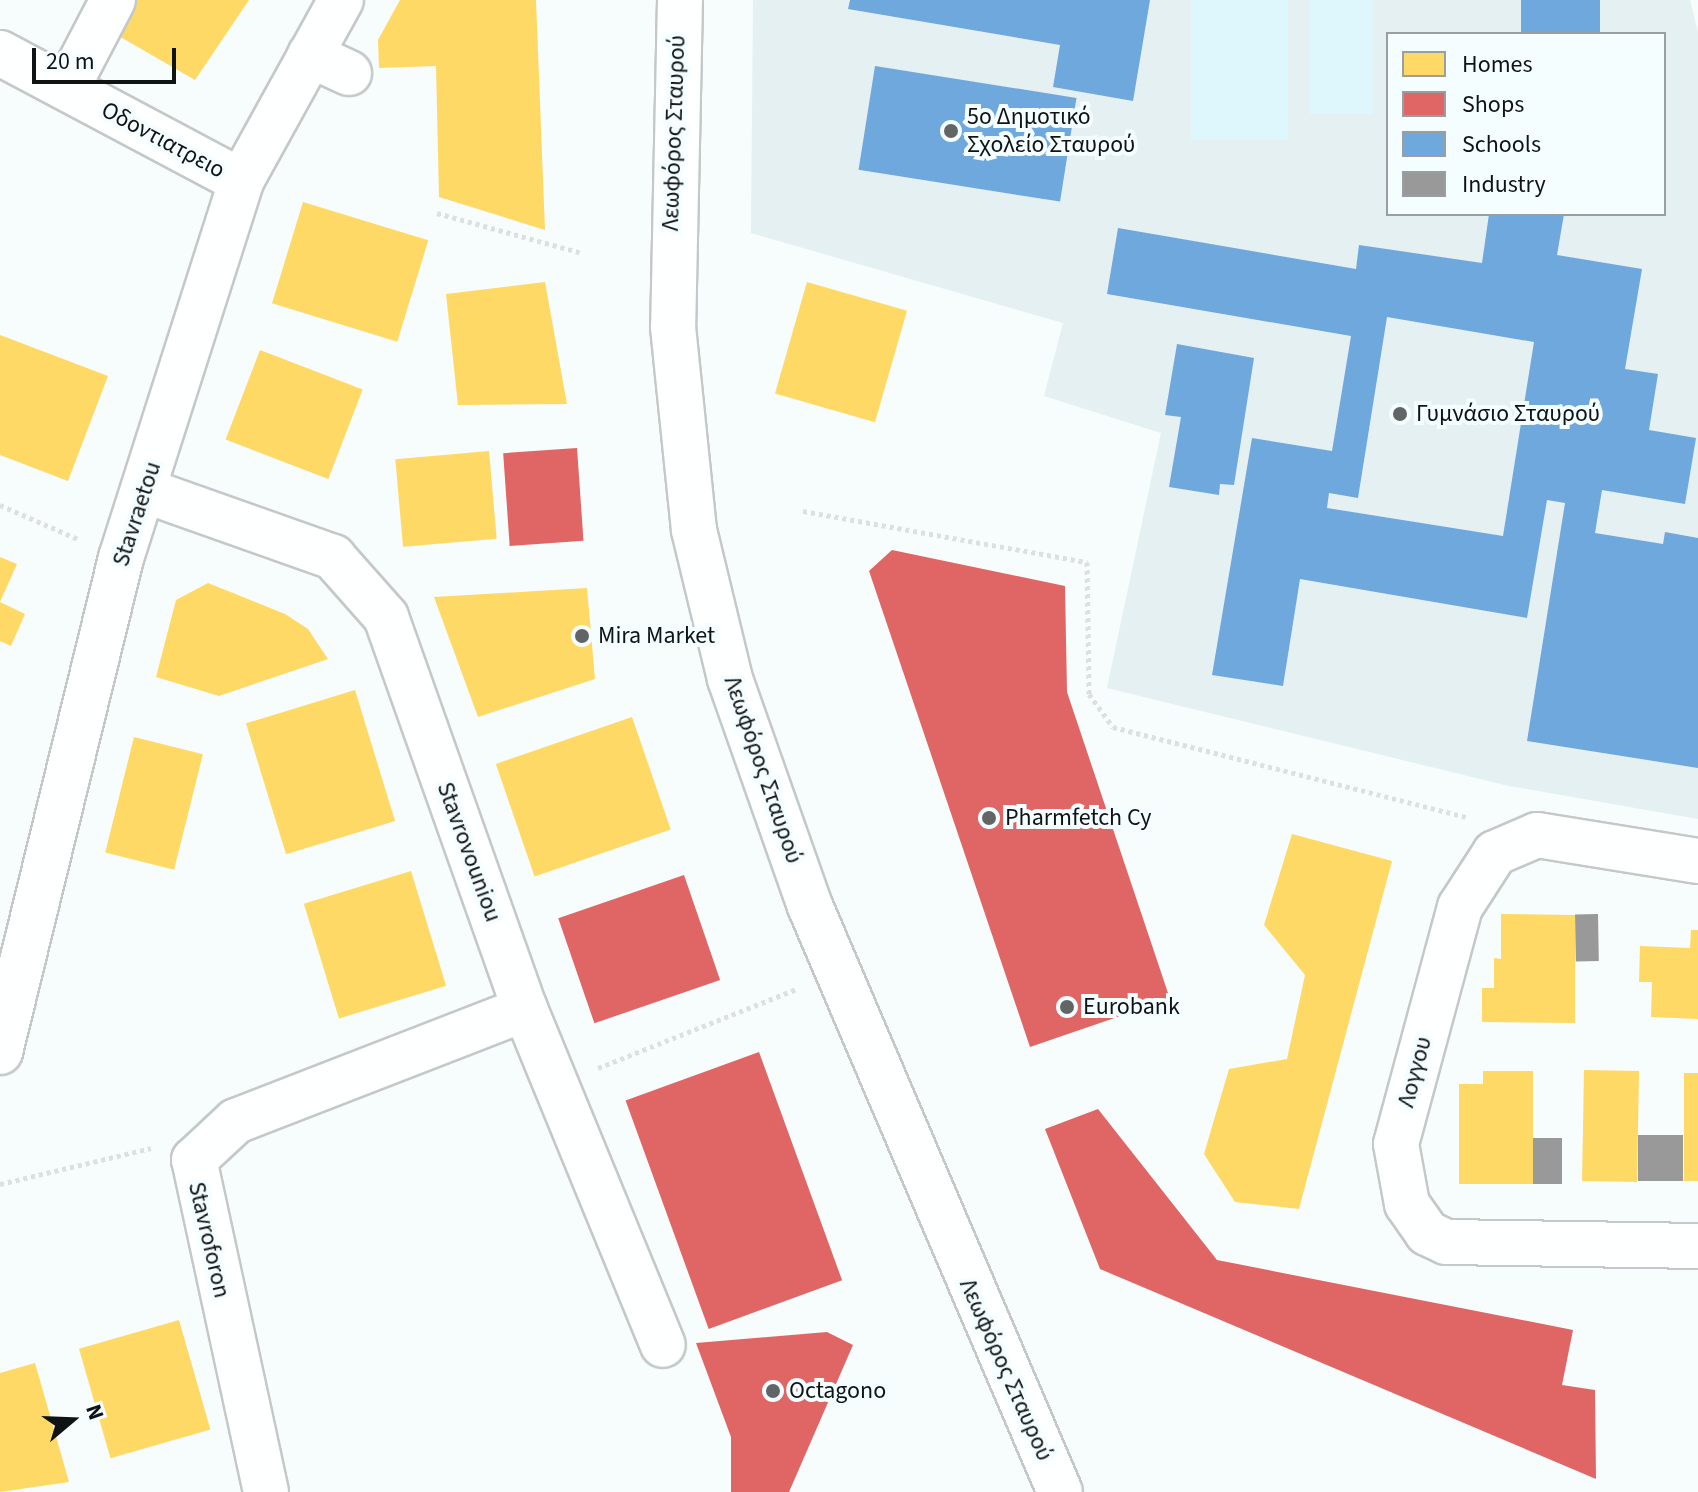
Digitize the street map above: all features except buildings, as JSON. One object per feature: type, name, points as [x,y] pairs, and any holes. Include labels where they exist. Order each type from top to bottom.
[{"type":"street","points":[[67,88],[113,0]]},
{"type":"street","name":"Stavraetou","points":[[0,1052],[121,558],[241,181],[341,0]]},
{"type":"street","name":"Λεωφόρος Σταυρού","points":[[680,0],[673,327],[694,530],[730,679],[810,906],[1060,1492]]},
{"type":"street","name":"Οδοντιατρειο","points":[[0,53],[241,181]]},
{"type":"street","points":[[310,55],[349,73]]},
{"type":"street","name":"Stavrovouniou","points":[[144,490],[333,557],[369,594],[386,617],[525,1009],[663,1345]]},
{"type":"street","points":[[1537,835],[1698,861]]},
{"type":"street","name":"Λογγου","points":[[1537,835],[1495,853],[1460,907],[1396,1144],[1407,1204],[1427,1233],[1446,1242],[1698,1246]]},
{"type":"street","name":"Stavroforon","points":[[266,1492],[193,1177],[194,1160],[219,1130],[525,1009]]},
{"type":"path","points":[[437,213],[582,253]]},
{"type":"path","points":[[0,505],[121,558]]},
{"type":"path","points":[[803,511],[1087,562],[1089,694],[1113,727],[1537,835]]},
{"type":"path","points":[[556,1084],[778,997]]},
{"type":"path","points":[[0,1184],[219,1130]]},
{"type":"shaded area","name":"Γυμνάσιο Σταυρού","points":[[753,0],[1690,0],[1698,32],[1698,819],[1509,786],[1107,688],[1161,433],[1044,396],[1063,323],[751,233]]},
{"type":"shaded area","points":[[1191,0],[1288,0],[1288,140],[1191,140]]},
{"type":"shaded area","points":[[1310,0],[1374,0],[1374,114],[1310,114]]},
{"type":"place","name":"5ο Δημοτικό Σχολείο Σταυρού","points":[[951,131]]},
{"type":"place","name":"Γυμνάσιο Σταυρού","points":[[1400,414]]},
{"type":"place","name":"Mira Market","points":[[582,636]]},
{"type":"place","name":"Pharmfetch Cy","points":[[989,818]]},
{"type":"place","name":"Eurobank","points":[[1067,1007]]},
{"type":"place","name":"Octagono","points":[[773,1391]]}]
